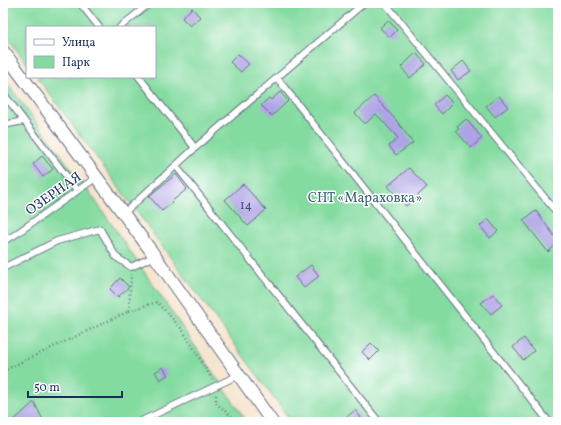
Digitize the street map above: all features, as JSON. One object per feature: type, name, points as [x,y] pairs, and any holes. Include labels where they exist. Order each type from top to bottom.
[{"type":"street","points":[[3,51],[124,213],[272,422]]},
{"type":"lane","points":[[80,3],[98,26]]},
{"type":"lane","points":[[121,26],[150,3]]},
{"type":"lane","points":[[124,213],[195,148],[364,3]]},
{"type":"lane","points":[[385,3],[558,214]]},
{"type":"lane","points":[[140,78],[195,148]]},
{"type":"lane","points":[[277,78],[549,422]]},
{"type":"lane","points":[[3,93],[77,190]]},
{"type":"lane","points":[[3,124],[24,121]]},
{"type":"lane","points":[[176,166],[379,422]]},
{"type":"lane","name":"ОЗЕРНАЯ","points":[[3,241],[13,236],[97,177]]},
{"type":"lane","points":[[3,268],[57,241],[100,229],[116,257],[132,267],[155,256]]},
{"type":"lane","points":[[139,422],[239,375]]},
{"type":"path","points":[[129,311],[132,267]]},
{"type":"path","points":[[3,371],[129,311],[157,302],[182,329],[216,386],[216,403],[238,422]]},
{"type":"green space","name":"СНТ «Мараховка»","points":[[3,3],[553,3],[558,9],[558,422],[292,422],[38,78],[156,78],[156,26],[26,26],[26,63],[3,31]]},
{"type":"green space","points":[[3,78],[95,200],[247,422],[3,422]]},
{"type":"building","points":[[192,8],[200,17],[190,26],[182,18]]},
{"type":"building","points":[[388,20],[397,30],[390,37],[380,28]]},
{"type":"building","points":[[416,53],[426,64],[410,78],[401,67]]},
{"type":"building","points":[[238,54],[249,64],[241,72],[230,62]]},
{"type":"building","points":[[463,61],[471,71],[458,80],[451,71]]},
{"type":"building","points":[[280,92],[288,101],[272,116],[261,105],[269,98],[271,100]]},
{"type":"building","points":[[445,95],[453,103],[442,114],[434,105]]},
{"type":"building","points":[[374,96],[396,120],[413,143],[396,155],[389,146],[398,138],[376,114],[365,124],[355,113]]},
{"type":"building","points":[[499,96],[508,107],[495,117],[486,106]]},
{"type":"building","points":[[466,119],[482,138],[471,148],[456,131],[459,129],[457,127]]},
{"type":"building","points":[[42,156],[53,169],[43,177],[33,164]]},
{"type":"building","points":[[409,168],[427,187],[406,206],[388,186]]},
{"type":"building","points":[[176,174],[187,189],[162,211],[149,196]]},
{"type":"building","points":[[243,184],[266,210],[248,226],[225,200]]},
{"type":"building","points":[[536,211],[558,241],[558,243],[548,252],[523,220]]},
{"type":"building","points":[[488,219],[498,231],[490,238],[480,226]]},
{"type":"building","points":[[311,265],[319,276],[304,288],[295,277]]},
{"type":"building","points":[[120,278],[129,287],[118,297],[110,289]]},
{"type":"building","points":[[493,294],[502,305],[491,314],[481,303]]},
{"type":"building","points":[[524,338],[534,351],[523,360],[513,347]]},
{"type":"building","points":[[371,343],[379,351],[370,360],[362,352]]},
{"type":"building","points":[[163,367],[168,375],[160,380],[155,372]]},
{"type":"building","points":[[34,402],[44,422],[12,422]]},
{"type":"building","points":[[355,410],[364,422],[341,422]]}]
